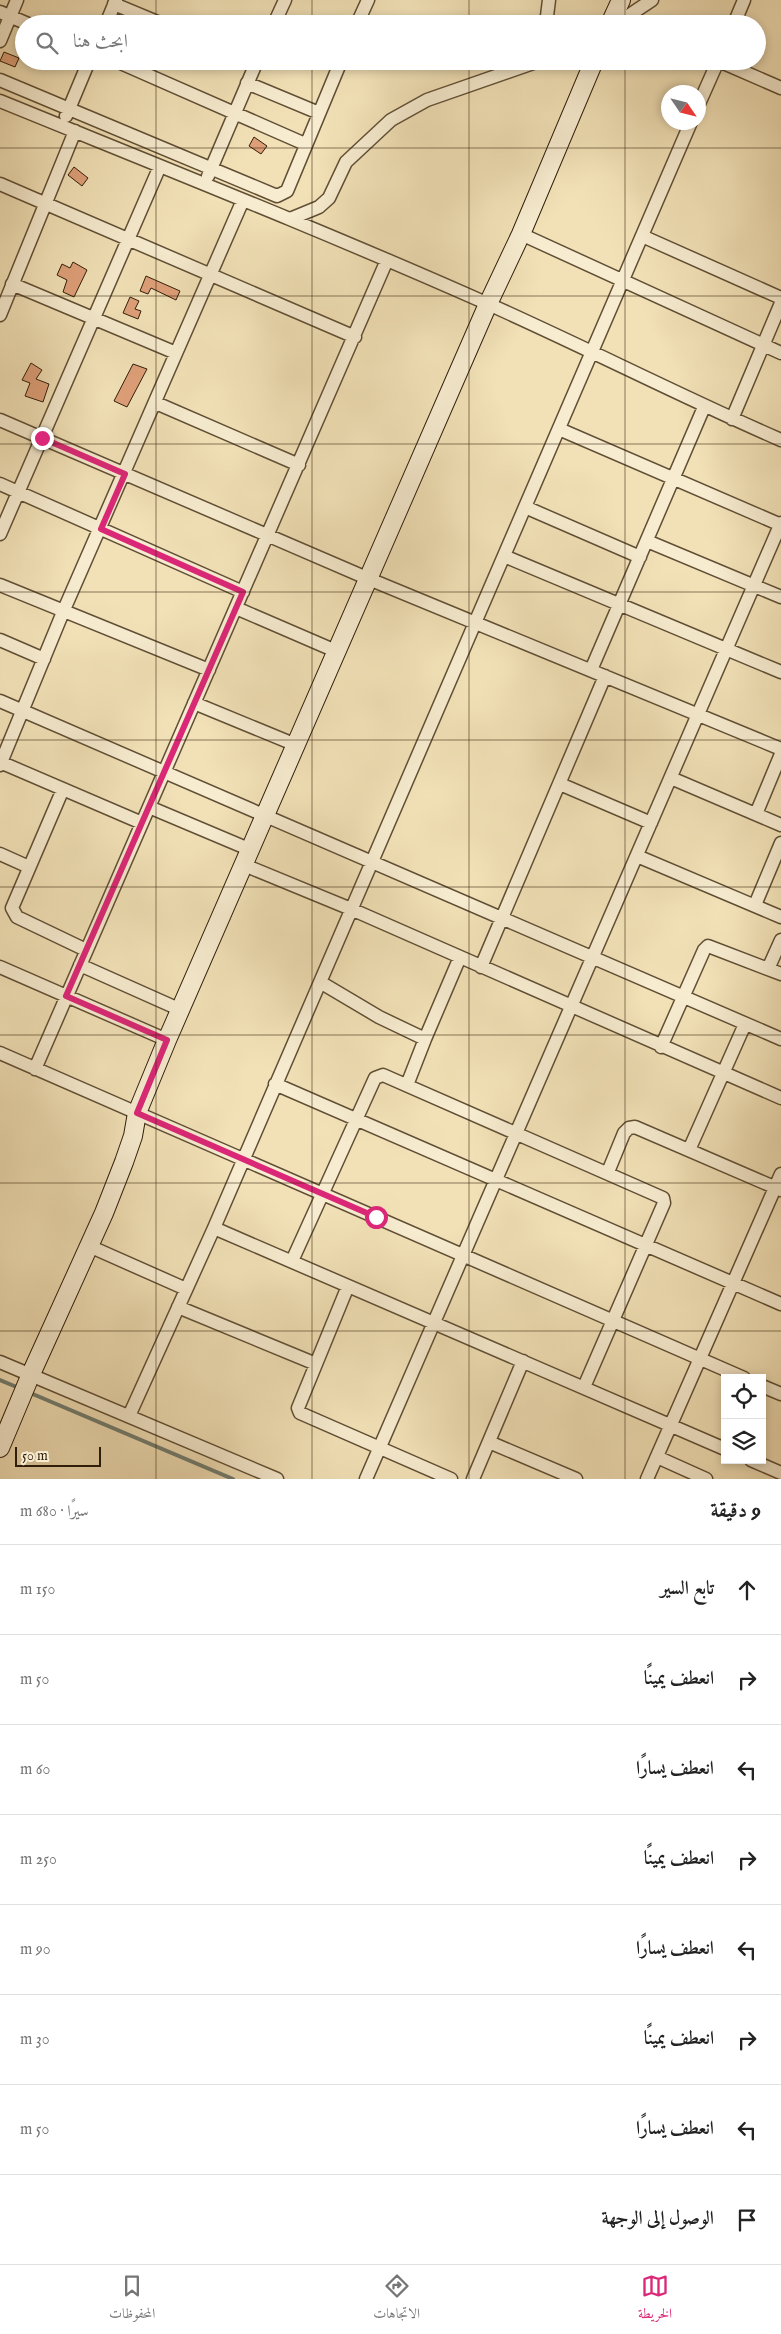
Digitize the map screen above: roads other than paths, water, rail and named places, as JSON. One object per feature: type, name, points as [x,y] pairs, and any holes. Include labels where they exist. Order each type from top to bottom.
[{"type":"street","points":[[0,41],[5,14],[17,0]]},
{"type":"street","points":[[278,15],[285,0]]},
{"type":"street","points":[[361,15],[368,0]]},
{"type":"street","points":[[547,15],[549,0]]},
{"type":"street","points":[[620,0],[620,15]]},
{"type":"street","points":[[631,15],[652,0]]},
{"type":"street","points":[[738,15],[744,0]]},
{"type":"street","points":[[110,15],[115,2],[143,15]]},
{"type":"street","points":[[62,126],[85,70]]},
{"type":"street","points":[[136,70],[305,144]]},
{"type":"street","points":[[205,184],[251,70]]},
{"type":"street","points":[[0,80],[210,170],[273,196],[281,196],[287,191],[337,70]]},
{"type":"street","points":[[290,219],[319,207],[329,198],[346,162],[391,120],[427,100],[513,70]]},
{"type":"street","points":[[0,1448],[124,1162],[133,1136],[137,1113],[167,1040],[338,652],[590,70]]},
{"type":"street","points":[[706,89],[715,70]]},
{"type":"street","points":[[740,70],[781,88]]},
{"type":"street","points":[[247,83],[319,113]]},
{"type":"street","points":[[0,100],[387,260],[488,304],[704,407],[781,440]]},
{"type":"street","points":[[129,1416],[214,1228],[688,130]]},
{"type":"street","points":[[0,315],[75,131]]},
{"type":"street","points":[[0,534],[160,166]]},
{"type":"street","points":[[0,184],[355,337]]},
{"type":"street","points":[[142,823],[0,763],[63,612],[101,529],[243,200]]},
{"type":"street","points":[[520,234],[781,353]]},
{"type":"street","points":[[642,236],[781,298]]},
{"type":"street","points":[[35,1068],[387,260]]},
{"type":"street","points":[[12,284],[176,353]]},
{"type":"street","points":[[732,419],[781,304]]},
{"type":"street","points":[[156,403],[299,465]]},
{"type":"street","points":[[591,670],[704,407]]},
{"type":"street","points":[[0,420],[369,579],[781,749]]},
{"type":"street","points":[[366,1479],[436,1323],[496,1180],[781,524],[559,429]]},
{"type":"street","points":[[0,484],[243,592]]},
{"type":"street","points":[[525,507],[640,557]]},
{"type":"street","points":[[647,541],[781,597]]},
{"type":"street","points":[[504,556],[781,672]]},
{"type":"street","points":[[0,585],[209,670]]},
{"type":"street","points":[[236,608],[338,652]]},
{"type":"street","points":[[0,640],[44,659]]},
{"type":"street","points":[[481,967],[605,676]]},
{"type":"street","points":[[0,701],[781,1039]]},
{"type":"street","points":[[194,703],[296,745]]},
{"type":"street","points":[[756,814],[781,754]]},
{"type":"street","points":[[671,778],[781,825]]},
{"type":"street","points":[[560,784],[651,823]]},
{"type":"street","points":[[63,789],[12,908],[18,917],[86,950]]},
{"type":"street","points":[[149,806],[248,858],[352,909],[661,1047],[781,1098]]},
{"type":"street","points":[[755,905],[781,843]]},
{"type":"street","points":[[0,854],[30,867]]},
{"type":"street","points":[[637,856],[781,917]]},
{"type":"street","points":[[768,969],[781,940]]},
{"type":"street","points":[[661,1047],[704,950],[708,946],[781,974]]},
{"type":"street","points":[[407,1085],[460,957]]},
{"type":"street","points":[[80,965],[181,1010]]},
{"type":"street","points":[[0,967],[167,1040]]},
{"type":"street","points":[[320,982],[379,1018],[425,1039]]},
{"type":"street","points":[[689,1150],[745,1024]]},
{"type":"street","points":[[0,1053],[735,1374]]},
{"type":"street","points":[[292,1262],[375,1078],[384,1075],[516,1134],[608,1172],[663,1198],[664,1203],[647,1245],[584,1388]]},
{"type":"street","points":[[275,1084],[781,1304]]},
{"type":"street","points":[[608,1172],[624,1133],[629,1128],[635,1127],[778,1188]]},
{"type":"street","points":[[647,1479],[778,1188],[781,1174]]},
{"type":"street","points":[[214,1228],[721,1447]]},
{"type":"street","points":[[89,1246],[186,1289]]},
{"type":"street","points":[[348,1286],[298,1408],[300,1413],[451,1479]]},
{"type":"street","points":[[178,1307],[316,1364]]},
{"type":"street","points":[[473,1479],[522,1361]]},
{"type":"street","points":[[0,1362],[270,1478]]},
{"type":"street","points":[[766,1388],[781,1394]]},
{"type":"street","points":[[488,1442],[576,1479]]},
{"type":"street","points":[[657,1457],[706,1479]]},
{"type":"street","points":[[760,1464],[781,1473]]},
{"type":"waterway","points":[[0,1380],[19,1388]]},
{"type":"waterway","points":[[28,1392],[233,1479]]}]
